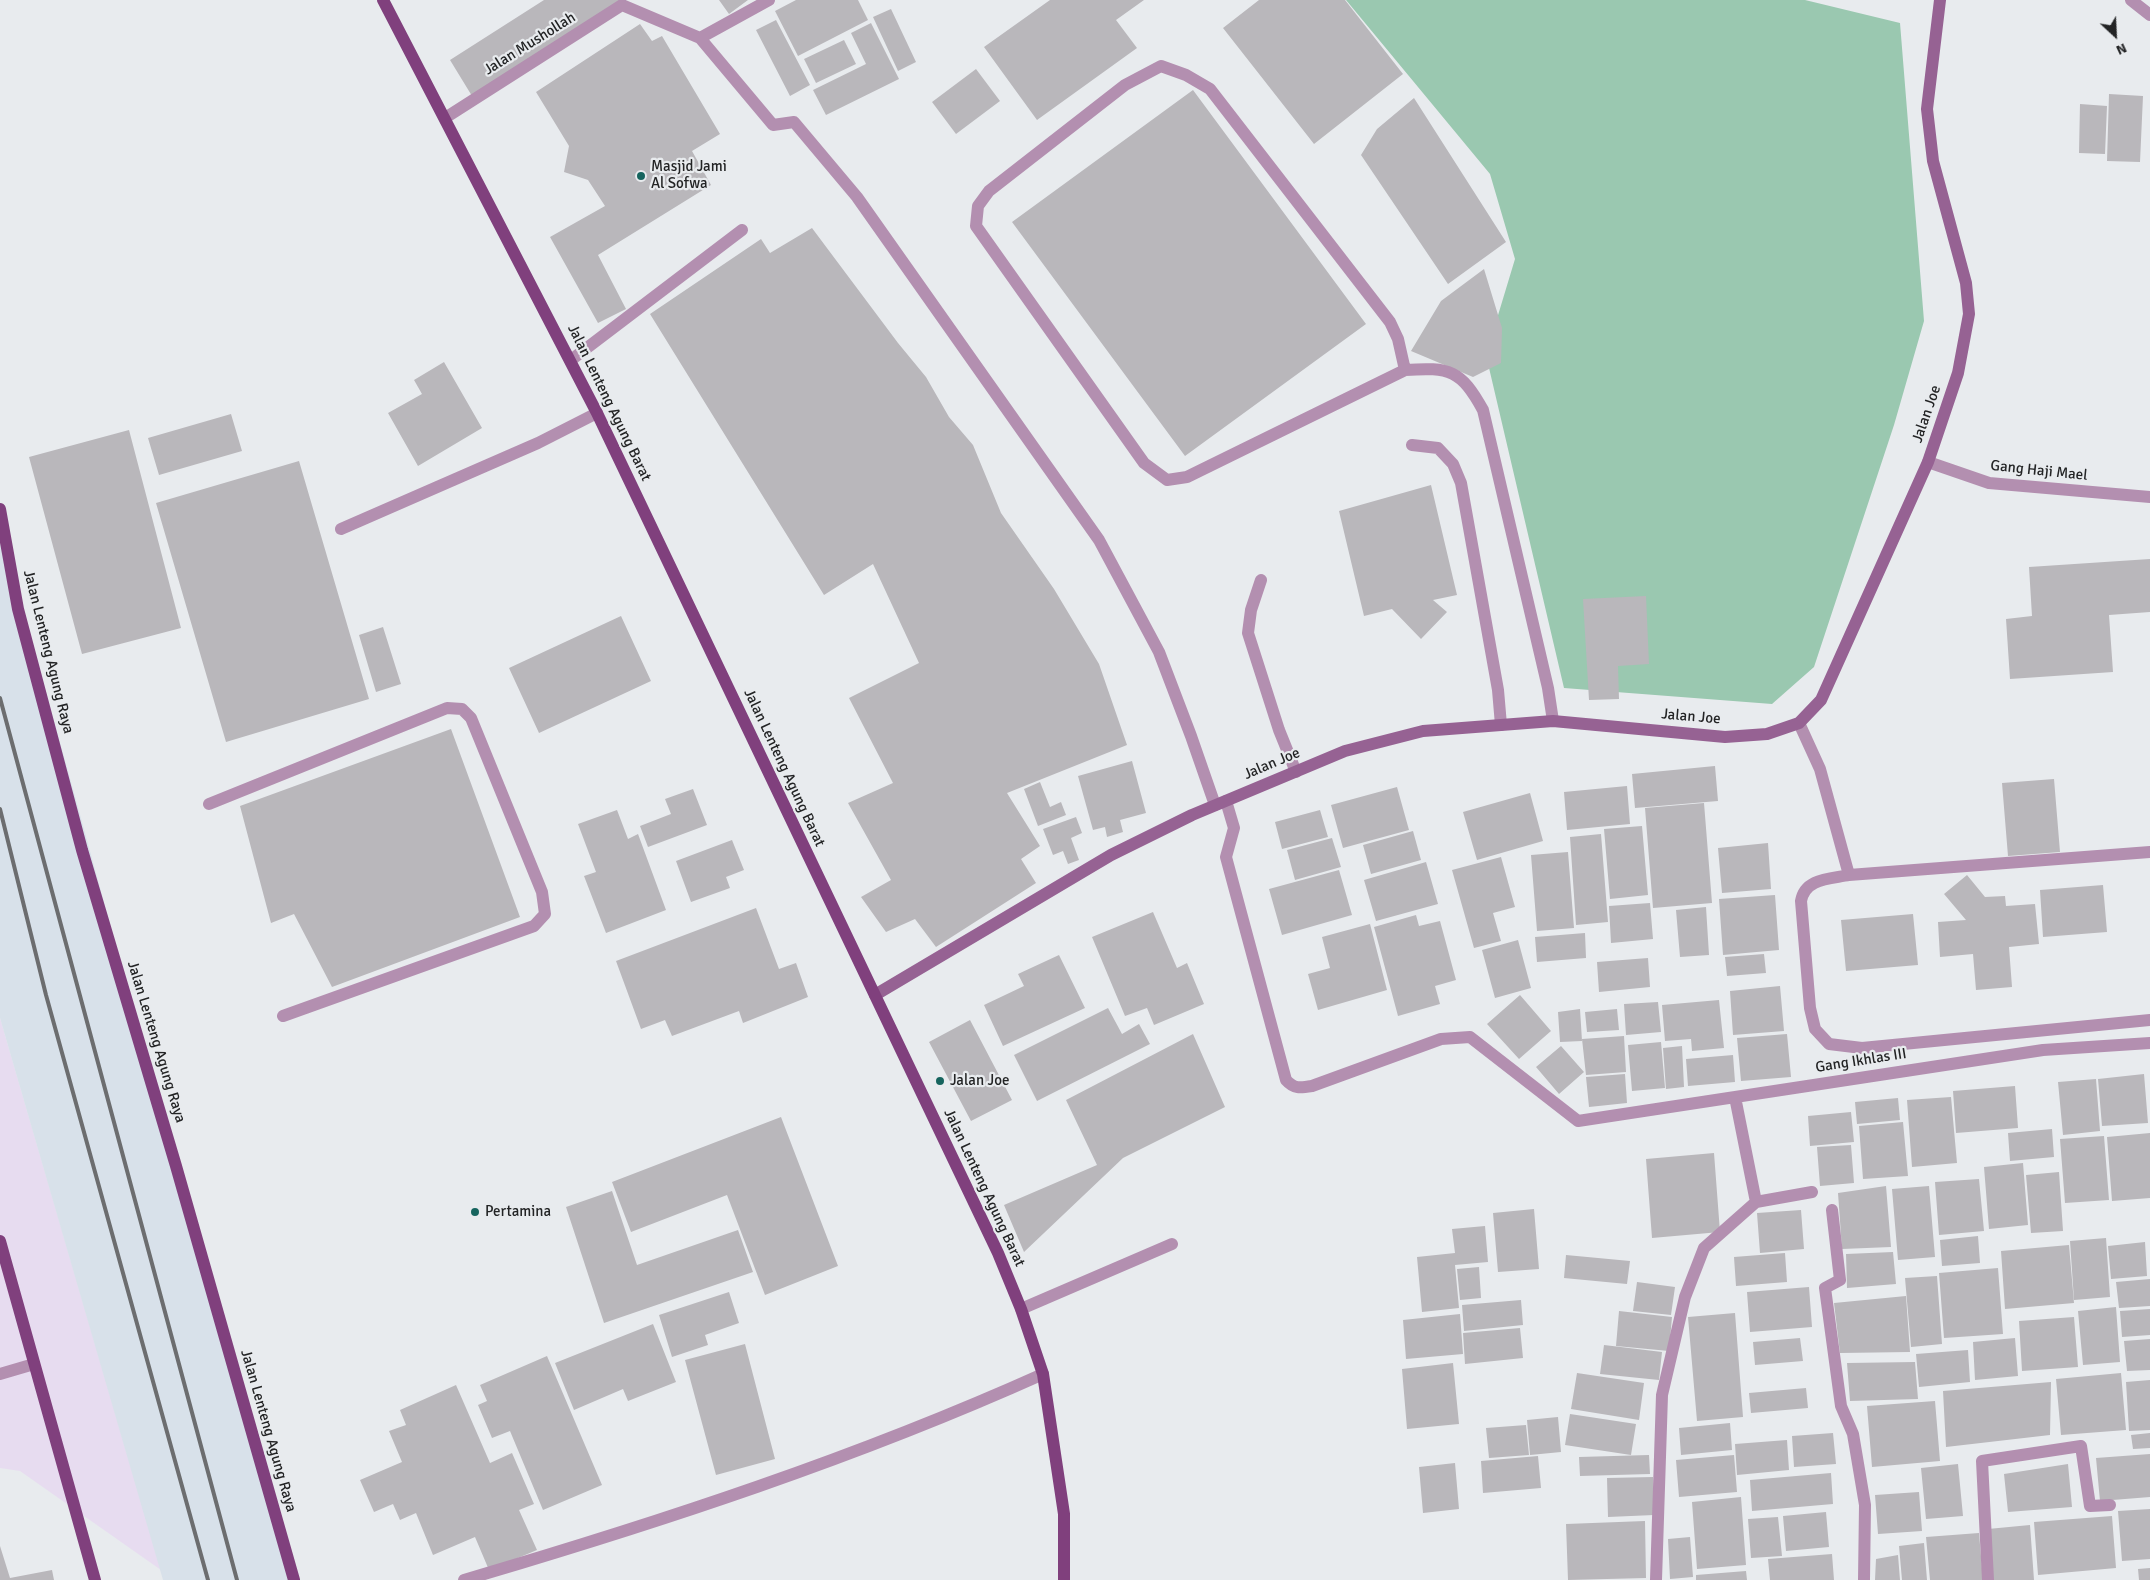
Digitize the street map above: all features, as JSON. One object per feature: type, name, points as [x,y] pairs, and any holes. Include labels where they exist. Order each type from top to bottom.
[{"type":"main road","name":"Jalan Lenteng Agung Barat","points":[[383,0],[598,413],[998,1253],[1021,1309],[1043,1374],[1064,1514],[1064,1580]]},
{"type":"main road","name":"Jalan Lenteng Agung Raya","points":[[0,509],[18,609],[82,850],[176,1166],[294,1580]]},
{"type":"main road","points":[[0,1241],[95,1580]]},
{"type":"street","points":[[770,0],[696,36],[773,125],[794,122],[857,197],[1099,540],[1158,652],[1220,803]]},
{"type":"street","name":"Jalan Joe","points":[[875,995],[1111,855],[1192,815],[1345,751],[1423,732],[1553,721],[1724,737],[1768,734],[1800,723],[1821,700],[1928,462],[1958,373],[1969,314],[1966,284],[1933,161],[1927,109],[1940,0]]},
{"type":"street","points":[[2132,0],[2150,15]]},
{"type":"street","name":"Jalan Mushollah","points":[[445,118],[622,6],[696,36]]},
{"type":"street","points":[[1405,370],[1398,339],[1390,322],[1210,89],[1186,75],[1161,66],[1125,85],[988,191],[978,206],[976,226],[1144,463],[1167,480],[1187,477],[1405,370],[1435,368],[1453,372],[1473,391],[1484,410],[1548,688],[1553,721]]},
{"type":"street","points":[[571,360],[742,230]]},
{"type":"street","points":[[341,529],[538,443],[598,413]]},
{"type":"street","points":[[1412,446],[1438,448],[1453,464],[1461,483],[1498,690],[1501,725]]},
{"type":"street","name":"Gang Haji Mael","points":[[1928,462],[1989,483],[2150,497]]},
{"type":"street","points":[[1261,580],[1251,610],[1248,633],[1279,730],[1296,772]]},
{"type":"street","points":[[209,804],[447,708],[462,709],[471,718],[542,892],[545,914],[534,926],[283,1016]]},
{"type":"street","points":[[1800,723],[1820,769],[1850,875]]},
{"type":"street","name":"Gang Ikhlas III","points":[[1220,803],[1234,828],[1226,857],[1286,1080],[1292,1086],[1298,1088],[1312,1086],[1441,1039],[1470,1037],[1578,1121],[2043,1050],[2150,1043]]},
{"type":"street","points":[[2150,852],[1850,875],[1809,884],[1803,891],[1802,900],[1810,1008],[1815,1029],[1829,1044],[1862,1048],[2150,1020]]},
{"type":"street","points":[[1735,1097],[1756,1202]]},
{"type":"street","points":[[1656,1580],[1662,1395],[1685,1297],[1704,1248],[1756,1202],[1812,1192]]},
{"type":"street","points":[[1832,1210],[1840,1280],[1826,1288],[1841,1406],[1853,1434],[1866,1505],[1864,1580]]},
{"type":"street","points":[[1021,1309],[1172,1244]]},
{"type":"street","points":[[0,1374],[34,1364]]},
{"type":"street","points":[[464,1580],[734,1496],[970,1407],[1043,1374]]},
{"type":"street","points":[[1988,1580],[1982,1461],[2081,1446],[2090,1506],[2110,1505]]},
{"type":"shaded area","points":[[0,526],[289,1580],[163,1580],[0,1018]]},
{"type":"shaded area","points":[[0,1018],[161,1570],[20,1471],[0,1468]]},
{"type":"green space","points":[[1346,0],[1805,0],[1900,23],[1924,321],[1894,425],[1814,667],[1772,704],[1564,688],[1486,355],[1515,259],[1490,174]]},
{"type":"building","points":[[544,0],[623,0],[472,96],[450,60]]},
{"type":"building","points":[[719,0],[748,0],[729,14]]},
{"type":"building","points":[[796,0],[858,0],[868,20],[798,56],[775,11]]},
{"type":"building","points":[[1050,0],[1144,0],[1116,20],[1137,48],[1037,120],[984,47]]},
{"type":"building","points":[[1259,0],[1345,0],[1403,74],[1314,144],[1223,28]]},
{"type":"building","points":[[891,9],[916,62],[898,71],[873,17]]},
{"type":"building","points":[[776,20],[810,85],[790,96],[756,30]]},
{"type":"building","points":[[871,23],[899,79],[826,115],[813,90],[866,64],[851,33]]},
{"type":"building","name":"Masjid Jami Al Sofwa","points":[[640,24],[652,41],[662,36],[720,134],[692,151],[711,185],[598,255],[626,309],[598,323],[550,237],[605,206],[588,180],[564,172],[569,146],[536,92]]},
{"type":"building","points":[[844,40],[856,64],[816,83],[804,59]]},
{"type":"building","points":[[976,69],[1000,101],[956,134],[932,102]]},
{"type":"building","points":[[1193,90],[1366,324],[1185,456],[1012,222]]},
{"type":"building","points":[[2109,94],[2143,96],[2140,162],[2107,161]]},
{"type":"building","points":[[1414,98],[1506,242],[1448,284],[1361,155],[1377,129]]},
{"type":"building","points":[[2080,104],[2107,106],[2105,154],[2079,153]]},
{"type":"building","points":[[812,228],[898,343],[926,377],[949,417],[973,445],[1001,513],[1054,589],[1099,664],[1127,745],[1007,793],[1040,846],[1021,859],[1036,883],[936,947],[915,919],[886,932],[861,897],[891,880],[848,803],[893,783],[849,698],[919,663],[873,564],[824,595],[650,314],[761,239],[770,253]]},
{"type":"building","points":[[1484,269],[1502,328],[1501,363],[1473,377],[1411,351],[1441,301]]},
{"type":"building","points":[[444,362],[482,428],[418,466],[388,413],[422,394],[414,380]]},
{"type":"building","points":[[231,414],[242,451],[159,475],[148,438]]},
{"type":"building","points":[[129,430],[181,628],[82,654],[29,457]]},
{"type":"building","points":[[299,461],[369,699],[226,742],[156,503]]},
{"type":"building","points":[[1431,485],[1457,595],[1433,600],[1447,612],[1421,639],[1392,609],[1364,616],[1339,511]]},
{"type":"building","points":[[2150,559],[2150,612],[2109,615],[2113,672],[2010,679],[2006,619],[2032,616],[2029,567]]},
{"type":"building","points":[[1646,596],[1649,664],[1618,666],[1619,699],[1589,700],[1583,599]]},
{"type":"building","points":[[621,616],[651,681],[539,733],[509,668]]},
{"type":"building","points":[[383,627],[401,684],[376,692],[359,635]]},
{"type":"building","points":[[451,729],[520,917],[332,987],[294,914],[271,923],[240,806]]},
{"type":"building","points":[[1132,761],[1146,813],[1120,820],[1123,832],[1107,837],[1105,827],[1093,830],[1078,776]]},
{"type":"building","points":[[1715,766],[1718,801],[1635,808],[1632,774]]},
{"type":"building","points":[[2054,779],[2060,852],[2008,856],[2002,783]]},
{"type":"building","points":[[1040,782],[1050,807],[1061,802],[1066,815],[1038,826],[1024,789]]},
{"type":"building","points":[[1627,786],[1630,824],[1567,830],[1564,792]]},
{"type":"building","points":[[1397,787],[1409,830],[1343,848],[1331,805]]},
{"type":"building","points":[[693,789],[707,825],[648,847],[640,826],[671,814],[665,799]]},
{"type":"building","points":[[1530,793],[1543,841],[1477,860],[1463,812]]},
{"type":"building","points":[[1704,803],[1712,903],[1653,908],[1645,808]]},
{"type":"building","points":[[617,810],[628,839],[638,834],[666,910],[606,933],[584,876],[596,872],[578,824]]},
{"type":"building","points":[[1320,810],[1328,837],[1282,849],[1275,822]]},
{"type":"building","points":[[1076,817],[1082,833],[1071,838],[1079,860],[1068,864],[1063,851],[1053,855],[1043,829]]},
{"type":"building","points":[[1642,826],[1648,895],[1610,899],[1604,829]]},
{"type":"building","points":[[1413,831],[1421,860],[1371,874],[1363,845]]},
{"type":"building","points":[[1601,834],[1608,922],[1576,925],[1570,837]]},
{"type":"building","points":[[1332,838],[1341,867],[1295,880],[1287,850]]},
{"type":"building","points":[[732,840],[744,870],[726,877],[730,888],[691,902],[676,861]]},
{"type":"building","points":[[1768,843],[1771,889],[1722,893],[1718,848]]},
{"type":"building","points":[[1568,852],[1574,928],[1537,931],[1531,855]]},
{"type":"building","points":[[1501,857],[1515,907],[1493,913],[1501,941],[1474,948],[1452,870]]},
{"type":"building","points":[[1426,862],[1438,904],[1376,921],[1364,880]]},
{"type":"building","points":[[1339,870],[1352,915],[1282,935],[1269,889]]},
{"type":"building","points":[[1967,875],[1985,897],[2005,896],[2006,906],[2035,904],[2039,944],[2009,947],[2012,987],[1976,990],[1973,954],[1940,957],[1938,922],[1966,920],[1944,894]]},
{"type":"building","points":[[2103,885],[2107,932],[2043,937],[2040,890]]},
{"type":"building","points":[[1775,895],[1779,950],[1723,955],[1719,899]]},
{"type":"building","points":[[1650,903],[1653,939],[1611,943],[1609,906]]},
{"type":"building","points":[[1706,907],[1709,955],[1680,957],[1676,910]]},
{"type":"building","points":[[756,908],[779,969],[796,963],[808,997],[743,1023],[739,1011],[672,1036],[665,1020],[641,1029],[616,961]]},
{"type":"building","points":[[1153,912],[1177,968],[1187,963],[1204,1004],[1154,1025],[1147,1008],[1125,1016],[1092,937]]},
{"type":"building","points":[[1913,914],[1918,965],[1846,971],[1841,920]]},
{"type":"building","points":[[1416,915],[1419,926],[1440,921],[1456,980],[1435,986],[1440,1004],[1398,1016],[1374,927]]},
{"type":"building","points":[[1370,924],[1387,990],[1318,1010],[1308,974],[1330,968],[1322,937]]},
{"type":"building","points":[[1585,933],[1586,958],[1537,962],[1535,937]]},
{"type":"building","points":[[1518,940],[1531,988],[1495,998],[1482,950]]},
{"type":"building","points":[[1764,954],[1766,973],[1727,976],[1725,957]]},
{"type":"building","points":[[1059,955],[1085,1008],[1003,1046],[984,1005],[1024,986],[1018,974]]},
{"type":"building","points":[[1648,958],[1650,987],[1599,992],[1597,962]]},
{"type":"building","points":[[1780,986],[1784,1031],[1733,1035],[1730,991]]},
{"type":"building","points":[[1520,995],[1551,1031],[1519,1059],[1487,1024]]},
{"type":"building","points":[[1719,1000],[1724,1048],[1692,1051],[1691,1039],[1665,1041],[1662,1005]]},
{"type":"building","points":[[1658,1002],[1661,1032],[1626,1035],[1624,1004]]},
{"type":"building","points":[[1108,1008],[1122,1034],[1139,1024],[1150,1044],[1037,1101],[1014,1055]]},
{"type":"building","points":[[1580,1009],[1582,1041],[1560,1042],[1558,1012]]},
{"type":"building","points":[[1617,1009],[1619,1030],[1587,1032],[1585,1012]]},
{"type":"building","points":[[970,1020],[1012,1100],[971,1121],[929,1042]]},
{"type":"building","points":[[1193,1034],[1225,1107],[1123,1158],[1024,1252],[1004,1205],[1097,1165],[1066,1100]]},
{"type":"building","points":[[1787,1034],[1791,1077],[1741,1081],[1737,1038]]},
{"type":"building","points":[[1624,1036],[1626,1072],[1586,1075],[1582,1039]]},
{"type":"building","points":[[1661,1042],[1665,1088],[1632,1091],[1628,1045]]},
{"type":"building","points":[[1561,1046],[1584,1072],[1559,1094],[1536,1067]]},
{"type":"building","points":[[1682,1046],[1684,1087],[1666,1089],[1663,1048]]},
{"type":"building","points":[[1733,1055],[1735,1082],[1688,1086],[1686,1059]]},
{"type":"building","points":[[1625,1074],[1627,1103],[1589,1107],[1586,1077]]},
{"type":"building","points":[[2144,1074],[2148,1123],[2102,1126],[2098,1079]]},
{"type":"building","points":[[2096,1079],[2100,1131],[2063,1135],[2058,1082]]},
{"type":"building","points":[[2015,1086],[2018,1128],[1956,1133],[1953,1091]]},
{"type":"building","points":[[1951,1097],[1957,1163],[1912,1167],[1907,1100]]},
{"type":"building","points":[[1898,1098],[1900,1120],[1857,1124],[1855,1102]]},
{"type":"building","points":[[1851,1112],[1854,1142],[1810,1146],[1808,1116]]},
{"type":"building","points":[[781,1117],[838,1266],[765,1295],[727,1195],[631,1232],[612,1182]]},
{"type":"building","points":[[1903,1122],[1908,1176],[1863,1179],[1859,1126]]},
{"type":"building","points":[[2052,1129],[2054,1157],[2010,1161],[2008,1133]]},
{"type":"building","points":[[2150,1133],[2150,1198],[2112,1201],[2107,1137]]},
{"type":"building","points":[[2104,1136],[2109,1200],[2065,1203],[2060,1139]]},
{"type":"building","points":[[1851,1145],[1854,1183],[1820,1186],[1817,1147]]},
{"type":"building","points":[[1714,1153],[1720,1232],[1652,1238],[1646,1159]]},
{"type":"building","points":[[2023,1163],[2028,1225],[1989,1229],[1984,1167]]},
{"type":"building","points":[[2059,1172],[2063,1231],[2031,1233],[2026,1175]]},
{"type":"building","points":[[1979,1179],[1984,1231],[1939,1235],[1935,1182]]},
{"type":"building","points":[[1886,1186],[1891,1247],[1842,1249],[1838,1193]]},
{"type":"building","points":[[1929,1186],[1935,1257],[1898,1260],[1892,1189]]},
{"type":"building","points":[[612,1191],[637,1265],[738,1230],[753,1272],[604,1323],[566,1207]]},
{"type":"building","points":[[1534,1209],[1539,1269],[1498,1272],[1493,1213]]},
{"type":"building","points":[[1801,1210],[1804,1249],[1760,1253],[1757,1213]]},
{"type":"building","points":[[1485,1226],[1488,1262],[1455,1265],[1459,1308],[1422,1312],[1417,1257],[1455,1253],[1452,1229]]},
{"type":"building","points":[[1978,1236],[1980,1263],[1942,1266],[1940,1240]]},
{"type":"building","points":[[2106,1238],[2110,1297],[2074,1300],[2070,1241]]},
{"type":"building","points":[[2145,1242],[2147,1276],[2111,1279],[2108,1246]]},
{"type":"building","points":[[2069,1245],[2074,1303],[2005,1309],[2001,1251]]},
{"type":"building","points":[[1893,1252],[1896,1284],[1847,1288],[1846,1254]]},
{"type":"building","points":[[1785,1253],[1787,1282],[1736,1286],[1734,1257]]},
{"type":"building","points":[[1566,1255],[1630,1261],[1627,1284],[1564,1278]]},
{"type":"building","points":[[1479,1267],[1481,1298],[1460,1300],[1457,1269]]},
{"type":"building","points":[[1998,1268],[2003,1334],[1944,1338],[1939,1273]]},
{"type":"building","points":[[1937,1276],[1942,1344],[1911,1347],[1905,1278]]},
{"type":"building","points":[[2150,1279],[2150,1306],[2119,1308],[2116,1282]]},
{"type":"building","points":[[1637,1282],[1675,1287],[1671,1315],[1633,1311]]},
{"type":"building","points":[[1809,1287],[1812,1327],[1750,1332],[1747,1292]]},
{"type":"building","points":[[729,1292],[739,1323],[705,1335],[708,1345],[672,1357],[659,1315]]},
{"type":"building","points":[[1906,1296],[1910,1352],[1840,1353],[1834,1303]]},
{"type":"building","points":[[1521,1300],[1523,1325],[1464,1331],[1462,1305]]},
{"type":"building","points":[[2116,1307],[2120,1362],[2083,1365],[2078,1311]]},
{"type":"building","points":[[2150,1309],[2150,1335],[2122,1337],[2120,1311]]},
{"type":"building","points":[[1619,1311],[1672,1317],[1669,1351],[1616,1346]]},
{"type":"building","points":[[1735,1313],[1743,1417],[1697,1421],[1688,1317]]},
{"type":"building","points":[[1460,1314],[1463,1354],[1406,1359],[1403,1320]]},
{"type":"building","points":[[2074,1317],[2078,1367],[2022,1371],[2019,1321]]},
{"type":"building","points":[[653,1324],[676,1382],[628,1401],[623,1389],[574,1410],[555,1363]]},
{"type":"building","points":[[1520,1328],[1523,1358],[1465,1364],[1463,1333]]},
{"type":"building","points":[[1800,1338],[1803,1361],[1755,1365],[1753,1342]]},
{"type":"building","points":[[2015,1338],[2018,1376],[1975,1380],[1973,1342]]},
{"type":"building","points":[[2150,1339],[2150,1370],[2127,1371],[2124,1341]]},
{"type":"building","points":[[745,1344],[775,1459],[716,1475],[685,1360]]},
{"type":"building","points":[[1604,1345],[1662,1352],[1659,1380],[1600,1374]]},
{"type":"building","points":[[1968,1350],[1970,1382],[1919,1387],[1916,1354]]},
{"type":"building","points":[[547,1356],[602,1485],[543,1510],[510,1431],[492,1438],[478,1405],[487,1401],[480,1385]]},
{"type":"building","points":[[1915,1362],[1918,1399],[1850,1401],[1847,1363]]},
{"type":"building","points":[[1453,1363],[1459,1424],[1407,1429],[1402,1369]]},
{"type":"building","points":[[1577,1373],[1644,1383],[1639,1420],[1571,1409]]},
{"type":"building","points":[[2121,1373],[2126,1430],[2061,1435],[2056,1379]]},
{"type":"building","points":[[2150,1380],[2150,1430],[2129,1431],[2126,1382]]},
{"type":"building","points":[[2051,1382],[2050,1435],[1946,1447],[1943,1391]]},
{"type":"building","points":[[456,1385],[490,1463],[512,1453],[534,1504],[519,1510],[537,1550],[489,1570],[475,1537],[433,1555],[416,1513],[400,1520],[393,1504],[374,1512],[360,1480],[402,1462],[389,1431],[406,1425],[400,1410]]},
{"type":"building","points":[[1806,1388],[1808,1408],[1751,1413],[1749,1393]]},
{"type":"building","points":[[1935,1401],[1940,1461],[1872,1467],[1867,1406]]},
{"type":"building","points":[[1570,1414],[1636,1424],[1631,1455],[1565,1445]]},
{"type":"building","points":[[1558,1417],[1561,1452],[1530,1455],[1527,1420]]},
{"type":"building","points":[[1730,1423],[1732,1450],[1681,1455],[1679,1428]]},
{"type":"building","points":[[1526,1425],[1529,1455],[1489,1458],[1486,1428]]},
{"type":"building","points":[[1833,1433],[1836,1464],[1794,1467],[1792,1436]]},
{"type":"building","points":[[2150,1433],[2150,1448],[2133,1449],[2131,1435]]},
{"type":"building","points":[[1787,1440],[1789,1470],[1737,1475],[1735,1444]]},
{"type":"building","points":[[2150,1454],[2150,1497],[2100,1501],[2096,1458]]},
{"type":"building","points":[[1649,1455],[1650,1474],[1580,1476],[1579,1457]]},
{"type":"building","points":[[1734,1455],[1737,1492],[1679,1497],[1676,1460]]},
{"type":"building","points":[[1538,1456],[1541,1488],[1483,1493],[1481,1461]]},
{"type":"building","points":[[1455,1463],[1459,1509],[1423,1513],[1419,1467]]},
{"type":"building","points":[[1958,1464],[1963,1516],[1926,1519],[1921,1468]]},
{"type":"building","points":[[2068,1464],[2072,1507],[2008,1512],[2004,1474]]},
{"type":"building","points":[[1831,1473],[1833,1504],[1752,1511],[1750,1480]]},
{"type":"building","points":[[1653,1477],[1654,1515],[1608,1517],[1607,1478]]},
{"type":"building","points":[[1919,1492],[1922,1531],[1878,1534],[1875,1495]]},
{"type":"building","points":[[1741,1497],[1746,1565],[1697,1569],[1692,1502]]},
{"type":"building","points":[[2150,1509],[2150,1559],[2122,1561],[2118,1511]]},
{"type":"building","points":[[1826,1512],[1829,1547],[1786,1551],[1783,1516]]},
{"type":"building","points":[[2112,1516],[2116,1568],[2038,1575],[2034,1522]]},
{"type":"building","points":[[1778,1517],[1782,1556],[1751,1558],[1748,1519]]},
{"type":"building","points":[[1645,1521],[1646,1578],[1568,1580],[1566,1524]]},
{"type":"building","points":[[2030,1525],[2034,1580],[1992,1580],[1988,1529]]},
{"type":"building","points":[[1979,1533],[1983,1580],[1930,1580],[1926,1537]]},
{"type":"building","points":[[1690,1537],[1693,1577],[1670,1579],[1668,1539]]},
{"type":"building","points":[[1924,1543],[1927,1580],[1902,1580],[1899,1546]]},
{"type":"building","points":[[0,1546],[10,1578],[52,1570],[54,1580],[0,1580]]},
{"type":"building","points":[[1832,1554],[1834,1580],[1770,1580],[1768,1559]]},
{"type":"building","points":[[1898,1555],[1900,1580],[1875,1580],[1876,1559]]},
{"type":"building","points":[[2150,1568],[2150,1580],[2139,1580],[2138,1569]]},
{"type":"building","points":[[1746,1571],[1747,1580],[1696,1580],[1696,1575]]},
{"type":"railway","points":[[0,698],[237,1580]]},
{"type":"railway","points":[[0,809],[46,995],[208,1580]]},
{"type":"place","name":"Masjid Jami Al Sofwa","points":[[641,176]]},
{"type":"place","name":"Jalan Joe","points":[[940,1081]]},
{"type":"place","name":"Pertamina","points":[[475,1212]]}]
